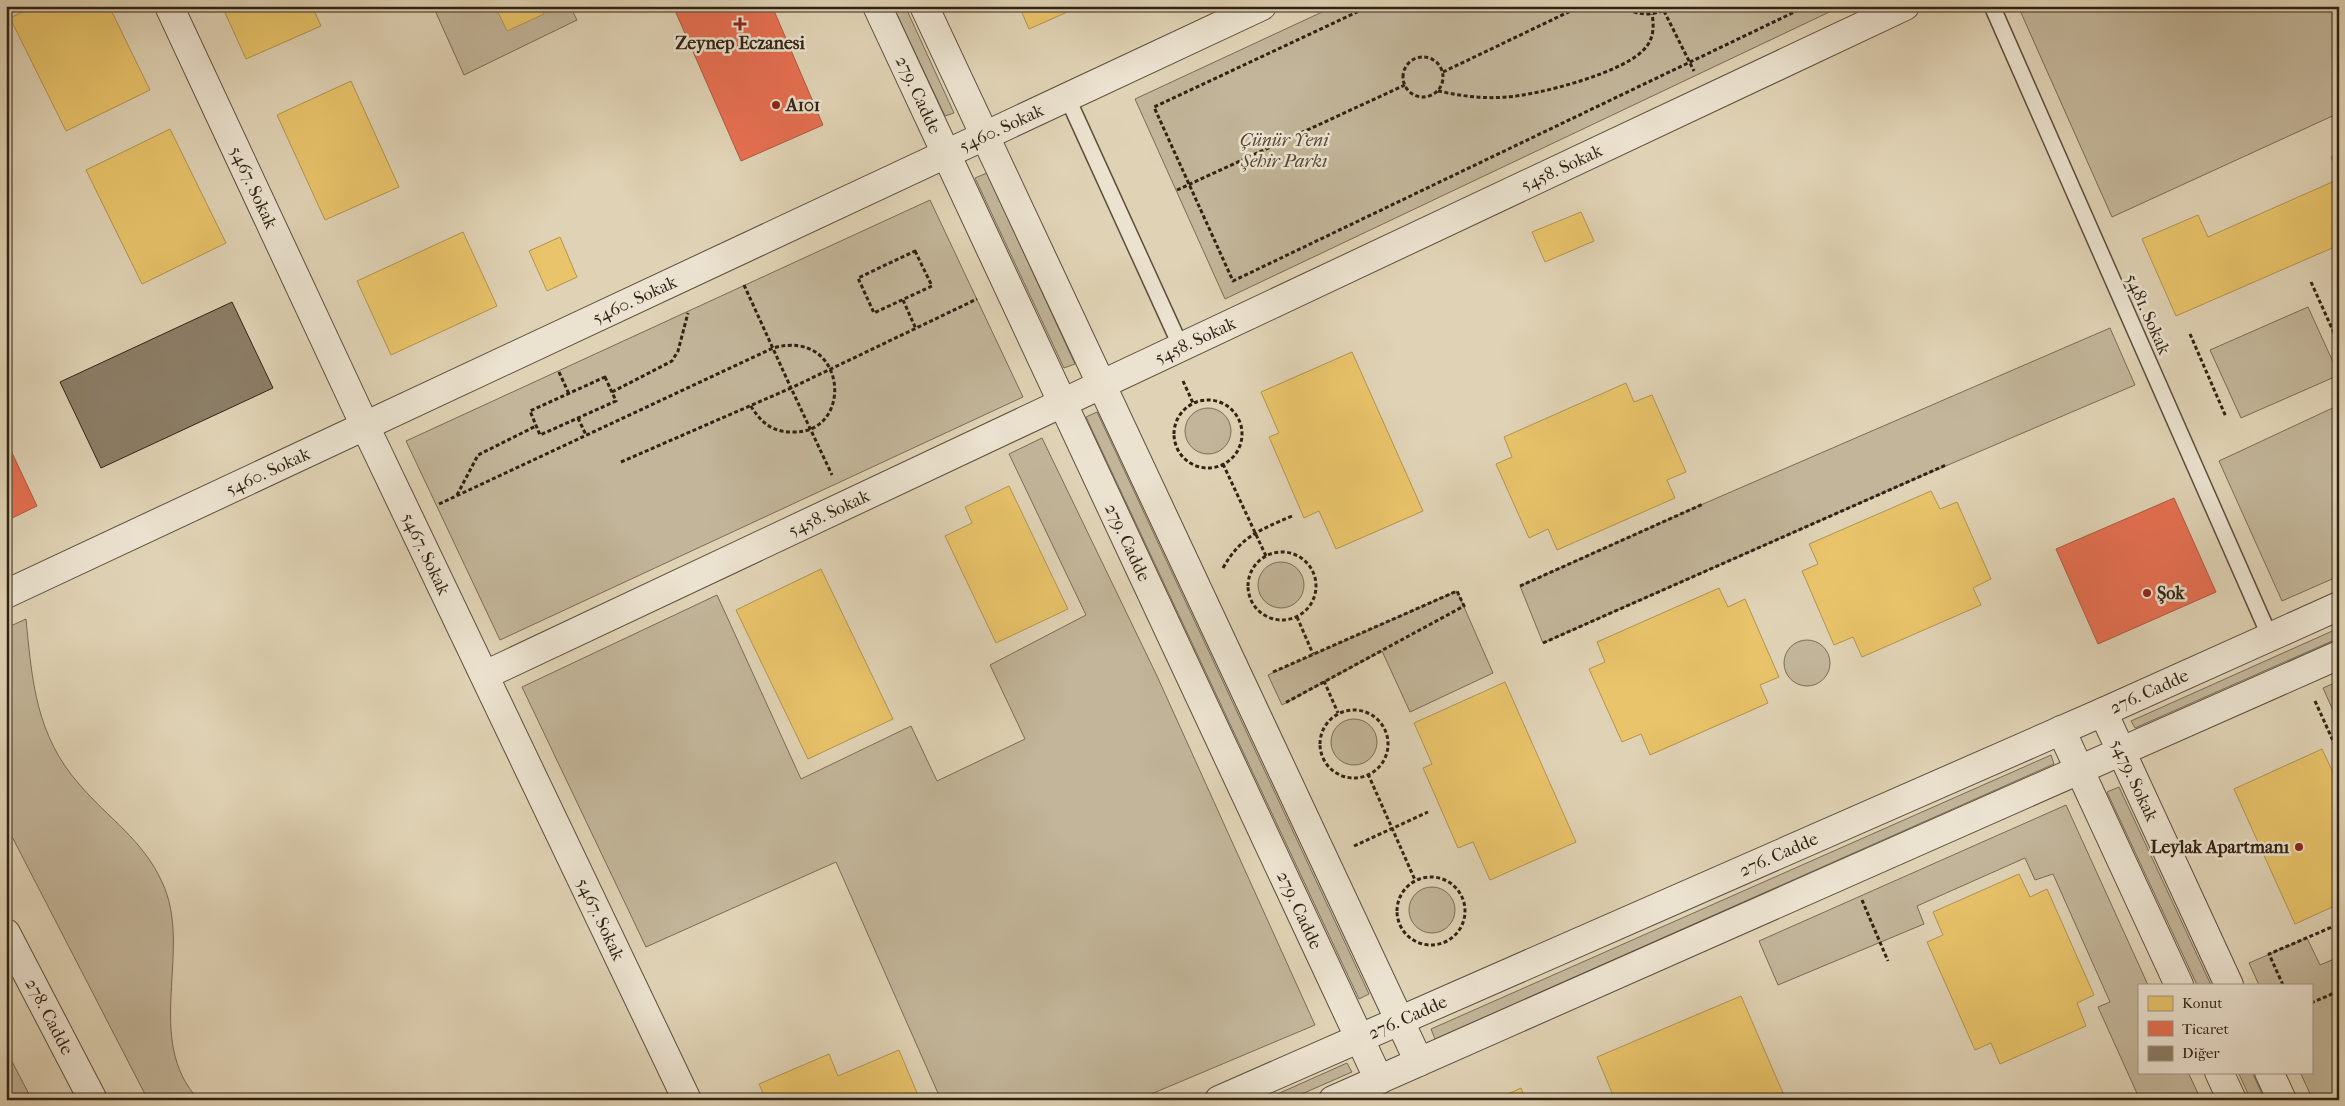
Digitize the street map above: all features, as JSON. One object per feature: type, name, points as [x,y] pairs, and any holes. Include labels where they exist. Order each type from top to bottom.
[{"type":"street","name":"5467. Sokak","points":[[168,6],[365,426],[687,1100]]},
{"type":"street","name":"279. Cadde","points":[[877,6],[1378,1080]]},
{"type":"street","points":[[924,6],[1419,1062]]},
{"type":"street","name":"5460. Sokak","points":[[6,594],[1262,6]]},
{"type":"street","name":"5458. Sokak","points":[[485,675],[1102,385],[1180,361],[1708,100],[1905,6]]},
{"type":"street","name":"276. Cadde","points":[[1219,1100],[2103,712],[2339,606]]},
{"type":"street","points":[[1333,1100],[2339,655]]},
{"type":"street","name":"5479. Sokak","points":[[2103,712],[2229,984]]},
{"type":"street","points":[[2061,730],[2179,984]]},
{"type":"street","name":"278. Cadde","points":[[6,933],[89,1098]]},
{"type":"street","points":[[2221,1074],[2232,1100]]},
{"type":"street","points":[[2270,1074],[2282,1100]]},
{"type":"lane","name":"5481. Sokak","points":[[1992,6],[2270,637]]},
{"type":"lane","points":[[1067,97],[1180,361]]},
{"type":"path","points":[[1370,6],[1154,107],[1233,281],[1807,6]]},
{"type":"path","points":[[1443,72],[1581,6]]},
{"type":"path","points":[[1622,6],[1637,14],[1652,14],[1664,11],[1672,6]]},
{"type":"path","points":[[1664,11],[1708,100]]},
{"type":"path","points":[[1438,90],[1482,98],[1508,97],[1573,84],[1635,57],[1647,47],[1654,24],[1652,14]]},
{"type":"path","points":[[1417,58],[1430,58],[1436,61],[1443,72],[1443,79],[1438,90],[1427,96],[1414,94],[1405,85],[1404,72],[1411,61],[1417,58]]},
{"type":"path","points":[[1177,190],[1405,85]]},
{"type":"path","points":[[915,251],[932,286],[903,300],[874,314],[858,278],[915,251]]},
{"type":"path","points":[[731,255],[846,505]]},
{"type":"path","points":[[2311,282],[2339,344]]},
{"type":"path","points":[[621,462],[832,370],[977,299]]},
{"type":"path","points":[[903,300],[916,329]]},
{"type":"path","points":[[612,392],[672,361],[678,351],[688,313]]},
{"type":"path","points":[[2190,334],[2226,417]]},
{"type":"path","points":[[409,517],[773,348],[793,345],[813,350],[824,358],[832,370],[836,390],[830,410],[822,421],[810,429],[797,433],[783,432],[770,428],[759,419],[750,405]]},
{"type":"path","points":[[1180,361],[1193,403]]},
{"type":"path","points":[[559,372],[569,394]]},
{"type":"path","points":[[605,377],[616,401],[540,435],[530,411],[569,394],[605,377]]},
{"type":"path","points":[[1215,400],[1226,404],[1235,412],[1240,422],[1241,445],[1235,455],[1224,464],[1208,468],[1195,466],[1185,460],[1178,451],[1174,429],[1180,414],[1193,403],[1215,400]]},
{"type":"path","points":[[578,418],[586,435]]},
{"type":"path","points":[[457,495],[478,455],[536,426]]},
{"type":"path","points":[[1224,464],[1266,556]]},
{"type":"path","points":[[1543,642],[1946,466]]},
{"type":"path","points":[[1520,586],[1703,504]]},
{"type":"path","points":[[1221,573],[1232,552],[1243,541],[1255,532],[1292,516]]},
{"type":"path","points":[[1277,552],[1289,553],[1300,557],[1309,564],[1314,575],[1315,597],[1309,607],[1297,617],[1279,620],[1268,618],[1252,604],[1248,588],[1251,572],[1257,562],[1266,556],[1277,552]]},
{"type":"path","points":[[1268,675],[1457,591],[1464,606],[1282,705]]},
{"type":"path","points":[[1297,617],[1313,654]]},
{"type":"path","points":[[1324,681],[1338,713]]},
{"type":"path","points":[[2312,694],[2339,754]]},
{"type":"path","points":[[1361,710],[1372,714],[1386,732],[1388,743],[1386,755],[1381,765],[1368,774],[1351,778],[1340,776],[1331,770],[1324,760],[1320,750],[1320,739],[1329,719],[1338,713],[1361,710]]},
{"type":"path","points":[[1368,774],[1416,880]]},
{"type":"path","points":[[1349,848],[1428,812]]},
{"type":"path","points":[[1426,877],[1443,880],[1458,889],[1463,899],[1464,922],[1458,932],[1440,944],[1417,942],[1401,928],[1397,917],[1398,901],[1406,887],[1416,880],[1426,877]]},
{"type":"path","points":[[1860,897],[1888,962]]},
{"type":"path","points":[[2283,984],[2270,954],[2339,924]]},
{"type":"path","points":[[2312,1003],[2339,991]]},
{"type":"green space","points":[[433,6],[570,6],[577,20],[464,75]]},
{"type":"green space","points":[[893,6],[905,6],[954,113],[945,116]]},
{"type":"green space","name":"Çünür Yeni Şehir Parkı","points":[[1335,6],[1842,6],[1225,299],[1135,99]]},
{"type":"green space","points":[[2018,6],[2339,6],[2339,113],[2112,217]]},
{"type":"green space","points":[[987,173],[1075,364],[1064,368],[975,178]]},
{"type":"green space","points":[[930,200],[1023,397],[500,640],[406,441]]},
{"type":"green space","points":[[2308,307],[2339,375],[2241,418],[2210,350]]},
{"type":"green space","points":[[2110,328],[2135,385],[1885,492],[1543,643],[1520,586],[1703,504]]},
{"type":"green space","points":[[2339,405],[2339,576],[2282,601],[2219,461]]},
{"type":"green space","points":[[1213,408],[1217,409],[1227,418],[1230,422],[1230,440],[1221,450],[1213,454],[1203,454],[1195,450],[1186,440],[1185,426],[1189,418],[1199,409]]},
{"type":"green space","points":[[1097,412],[1369,994],[1359,999],[1086,417]]},
{"type":"green space","points":[[1042,438],[1157,676],[1315,1025],[1137,1100],[941,1100],[836,862],[646,947],[522,687],[717,595],[801,779],[911,726],[937,781],[1025,739],[990,665],[1086,615],[1009,454]]},
{"type":"green space","points":[[1286,562],[1290,563],[1300,572],[1303,576],[1303,594],[1294,604],[1286,608],[1276,608],[1268,604],[1259,594],[1258,580],[1262,572],[1272,563]]},
{"type":"green space","points":[[1457,591],[1493,673],[1410,712],[1382,651],[1282,705],[1268,675]]},
{"type":"green space","points":[[26,619],[34,686],[45,727],[53,746],[79,784],[145,854],[162,882],[170,908],[173,936],[171,1022],[174,1050],[182,1076],[199,1100],[148,1100],[6,825],[6,628]]},
{"type":"green space","points":[[2339,628],[2339,638],[2135,728],[2131,721]]},
{"type":"green space","points":[[1807,640],[1820,644],[1826,650],[1830,663],[1826,676],[1820,682],[1807,686],[1794,682],[1788,676],[1784,663],[1788,650],[1794,644]]},
{"type":"green space","points":[[2339,681],[2339,724],[2323,688]]},
{"type":"green space","points":[[1349,719],[1359,719],[1373,729],[1377,742],[1373,755],[1367,761],[1359,765],[1349,765],[1335,755],[1331,747],[1331,737],[1341,723]]},
{"type":"green space","points":[[2051,755],[2054,764],[1435,1039],[1431,1029]]},
{"type":"green space","points":[[2119,787],[2211,984],[2197,984],[2107,792]]},
{"type":"green space","points":[[2066,805],[2148,984],[2138,984],[2138,1074],[2189,1074],[2201,1100],[2140,1100],[2098,1007],[2110,1002],[2053,874],[2035,880],[2025,858],[1917,906],[1924,924],[1778,985],[1759,941]]},
{"type":"green space","points":[[1427,887],[1437,887],[1451,897],[1455,910],[1451,923],[1445,929],[1437,933],[1427,933],[1413,923],[1409,915],[1409,905],[1419,891]]},
{"type":"green space","points":[[2307,938],[2320,965],[2339,957],[2339,1100],[2313,1100],[2301,1074],[2312,1074],[2312,984],[2259,984],[2249,963]]},
{"type":"green space","points":[[6,1050],[32,1100],[6,1100]]},
{"type":"green space","points":[[1347,1063],[1352,1072],[1288,1100],[1264,1100]]},
{"type":"green space","points":[[2239,1074],[2253,1074],[2265,1100],[2251,1100]]},
{"type":"building: Konut","points":[[34,6],[109,6],[150,90],[66,131],[10,18]]},
{"type":"building: Konut","points":[[222,6],[312,6],[321,26],[246,59]]},
{"type":"building: Konut","points":[[495,6],[540,6],[544,14],[507,31]]},
{"type":"building: Konut","points":[[996,6],[1013,6],[999,12]]},
{"type":"building: Konut","points":[[1019,6],[1081,6],[1029,29]]},
{"type":"building: Konut","points":[[351,81],[399,187],[325,220],[277,115]]},
{"type":"building: Konut","points":[[170,129],[226,243],[142,284],[86,170]]},
{"type":"building: Konut","points":[[2339,154],[2339,175],[2331,157]]},
{"type":"building: Konut","points":[[2339,179],[2339,245],[2176,316],[2142,239],[2198,215],[2208,237]]},
{"type":"building: Konut","points":[[1581,212],[1594,241],[1545,262],[1532,232]]},
{"type":"building: Konut","points":[[463,232],[497,306],[391,355],[357,281]]},
{"type":"building: Konut","points":[[560,237],[577,277],[547,291],[529,251]]},
{"type":"building: Konut","points":[[1352,352],[1423,511],[1336,549],[1319,511],[1304,518],[1269,437],[1279,433],[1261,392]]},
{"type":"building: Konut","points":[[1626,383],[1634,402],[1652,395],[1686,472],[1667,480],[1675,498],[1557,550],[1548,529],[1529,538],[1496,464],[1512,457],[1504,437]]},
{"type":"building: Konut","points":[[1009,486],[1068,609],[996,643],[945,536],[972,523],[965,507]]},
{"type":"building: Konut","points":[[1931,491],[1940,509],[1957,502],[1991,579],[1973,588],[1981,605],[1862,657],[1853,637],[1834,645],[1802,571],[1818,564],[1809,544]]},
{"type":"building: Konut","points":[[821,569],[893,719],[808,759],[736,610]]},
{"type":"building: Konut","points":[[1719,588],[1728,607],[1745,599],[1779,677],[1760,685],[1768,703],[1650,755],[1641,734],[1622,742],[1589,669],[1605,662],[1597,642]]},
{"type":"building: Konut","points":[[1505,682],[1576,842],[1490,880],[1473,842],[1458,848],[1423,768],[1432,764],[1414,723]]},
{"type":"building: Konut","name":"Leylak Apartmanı","points":[[2322,749],[2339,785],[2339,904],[2295,924],[2234,789]]},
{"type":"building: Konut","points":[[2019,874],[2030,897],[2047,889],[2094,995],[2077,1003],[2086,1026],[2000,1064],[1991,1043],[1975,1050],[1927,942],[1943,935],[1933,912]]},
{"type":"building: Konut","points":[[1741,996],[1786,1100],[1615,1100],[1597,1057]]},
{"type":"building: Konut","points":[[899,1050],[920,1100],[766,1100],[759,1084],[829,1054],[838,1076]]},
{"type":"building: Konut","points":[[1521,1088],[1526,1100],[1495,1100]]},
{"type":"building: Konut","points":[[1963,1095],[1965,1100],[1952,1100]]},
{"type":"building: Ticaret","points":[[673,6],[772,6],[823,125],[741,161]]},
{"type":"building: Ticaret","points":[[6,440],[37,506],[6,521]]},
{"type":"building: Ticaret","points":[[2174,498],[2216,592],[2098,644],[2056,549]]},
{"type":"building: Diğer","points":[[232,302],[273,388],[101,468],[60,382]]},
{"type":"place","name":"Zeynep Eczanesi","points":[[740,24]]},
{"type":"place","name":"A101","points":[[776,105]]},
{"type":"place","name":"Şok","points":[[2147,593]]},
{"type":"place","name":"Leylak Apartmanı","points":[[2299,847]]}]
